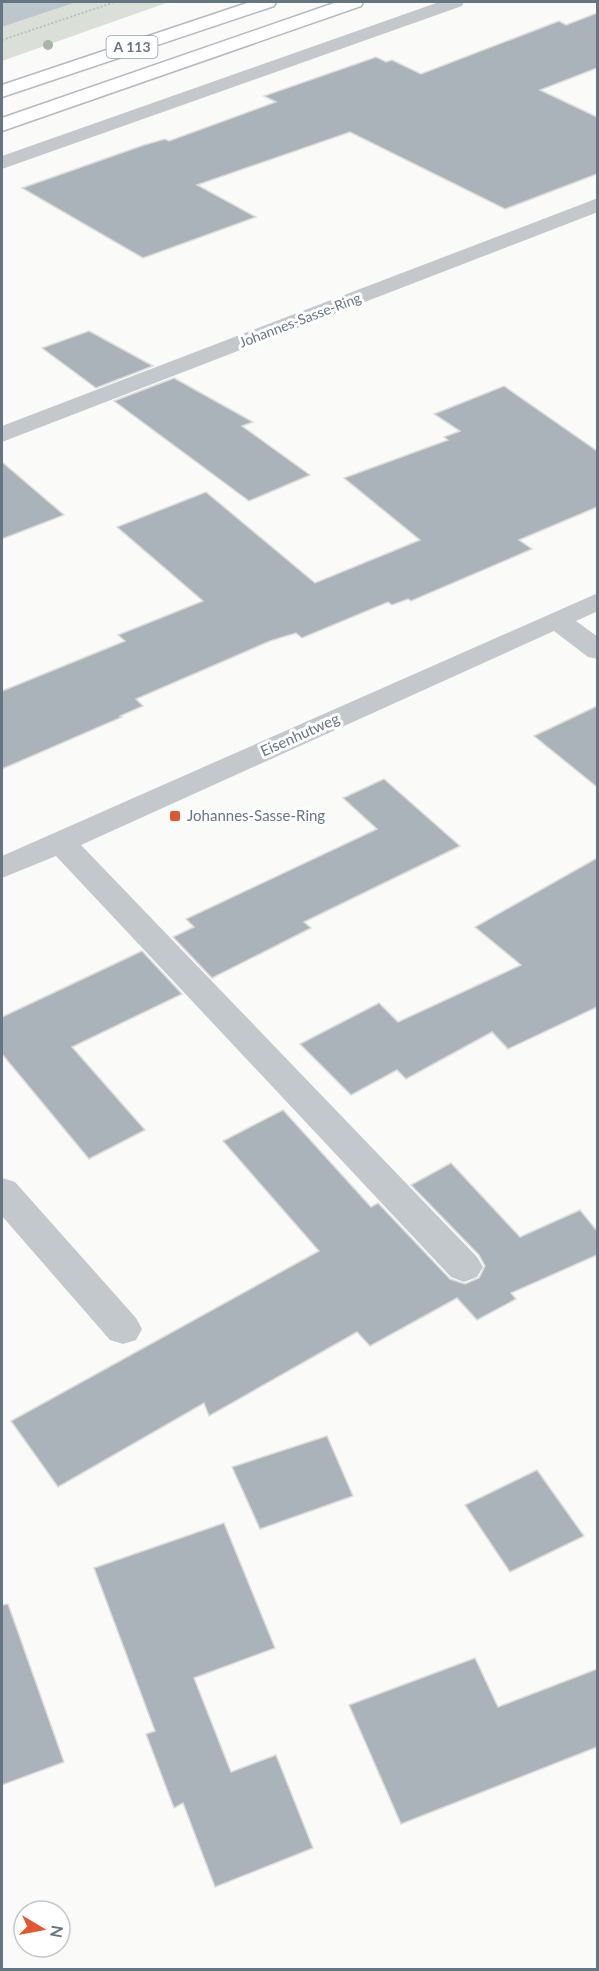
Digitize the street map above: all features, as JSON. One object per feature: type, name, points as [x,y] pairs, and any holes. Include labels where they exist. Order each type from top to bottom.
[{"type":"highway","name":"A 113","points":[[2,91],[264,2]]},
{"type":"highway","name":"A 113","points":[[2,125],[354,2]]},
{"type":"street","points":[[2,163],[454,2]]},
{"type":"street","name":"Johannes-Sasse-Ring","points":[[2,435],[597,204]]},
{"type":"street","name":"Eisenhutweg","points":[[2,868],[597,601]]},
{"type":"street","points":[[556,620],[597,651]]},
{"type":"street","points":[[60,842],[464,1267]]},
{"type":"street","points":[[2,1192],[123,1329]]},
{"type":"path","points":[[2,40],[116,2]]},
{"type":"shaded area","points":[[2,2],[77,2],[2,27]]},
{"type":"shaded area","points":[[77,2],[169,2],[2,61],[2,27]]},
{"type":"building","points":[[597,13],[597,68],[540,90],[597,117],[597,174],[505,209],[350,132],[197,185],[256,217],[143,258],[22,188],[144,145],[165,139],[169,141],[276,102],[264,96],[376,57],[386,62],[392,60],[421,74],[559,21],[566,25]]},
{"type":"building","points":[[89,331],[153,366],[96,388],[42,348]]},
{"type":"building","points":[[174,378],[253,422],[242,426],[310,475],[249,501],[114,401]]},
{"type":"building","points":[[504,386],[597,451],[597,507],[519,540],[532,549],[411,601],[408,599],[392,605],[388,602],[302,638],[296,633],[270,641],[136,699],[143,706],[2,769],[2,691],[125,641],[118,635],[203,601],[117,527],[206,492],[315,583],[420,540],[344,478],[448,440],[444,437],[460,431],[434,414]]},
{"type":"building","points":[[2,462],[64,515],[2,539]]},
{"type":"building","points":[[597,706],[597,787],[534,736]]},
{"type":"building","points":[[384,779],[460,846],[304,922],[311,928],[212,978],[173,937],[194,927],[186,919],[377,829],[343,798]]},
{"type":"building","points":[[597,858],[597,1007],[508,1049],[492,1032],[406,1079],[397,1070],[351,1095],[300,1044],[379,1003],[398,1022],[521,965],[475,927]]},
{"type":"building","points":[[142,951],[182,994],[72,1047],[145,1130],[89,1159],[2,1054],[2,1017]]},
{"type":"building","points":[[283,1110],[371,1207],[378,1203],[450,1279],[465,1284],[479,1278],[485,1266],[479,1255],[411,1185],[451,1163],[520,1237],[580,1210],[597,1231],[597,1255],[511,1293],[516,1299],[477,1320],[457,1298],[370,1346],[357,1332],[209,1416],[204,1403],[58,1487],[11,1421],[319,1251],[223,1141]]},
{"type":"building","points":[[327,1436],[353,1496],[260,1529],[232,1467]]},
{"type":"building","points":[[537,1470],[584,1536],[510,1572],[465,1505]]},
{"type":"building","points":[[224,1523],[275,1648],[194,1678],[231,1772],[276,1755],[313,1848],[215,1887],[183,1803],[174,1808],[146,1734],[155,1731],[94,1568]]},
{"type":"building","points":[[8,1604],[64,1762],[2,1785],[2,1605]]},
{"type":"building","points":[[475,1658],[498,1707],[597,1669],[597,1747],[401,1824],[349,1705]]},
{"type":"place","name":"Johannes-Sasse-Ring","points":[[175,816]]}]
